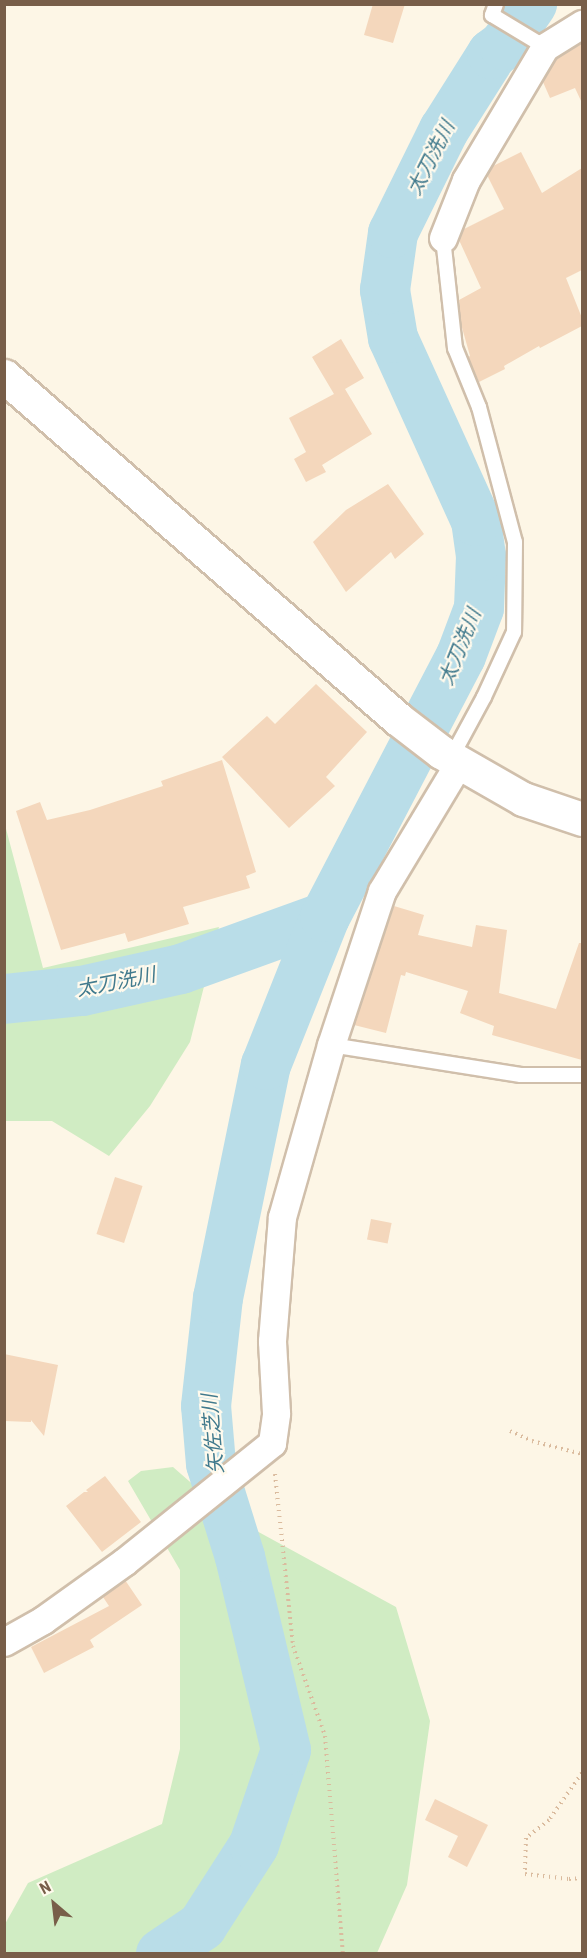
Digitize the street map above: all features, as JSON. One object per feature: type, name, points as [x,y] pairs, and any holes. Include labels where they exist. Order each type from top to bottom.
[{"type":"street","points":[[443,238],[466,180],[545,47],[582,24]]},
{"type":"street","points":[[4,376],[398,719],[450,758],[523,798],[582,819]]},
{"type":"street","points":[[4,1642],[43,1620],[192,1509],[272,1443],[276,1413],[272,1341],[282,1217],[331,1045],[382,891],[450,758]]},
{"type":"lane","points":[[496,4],[492,15],[545,47]]},
{"type":"lane","points":[[443,238],[455,348],[480,406],[515,542],[514,632],[484,697],[450,758]]},
{"type":"lane","points":[[331,1045],[521,1075],[582,1075]]},
{"type":"path","points":[[510,1431],[532,1441],[582,1454]]},
{"type":"path","points":[[272,1443],[293,1646],[325,1736],[343,1953]]},
{"type":"path","points":[[582,1773],[549,1820],[526,1838],[525,1874],[569,1880],[582,1878]]},
{"type":"green space","points":[[5,825],[43,968],[219,927],[190,1042],[150,1106],[109,1156],[52,1121],[5,1121]]},
{"type":"green space","points":[[173,1467],[229,1516],[396,1607],[430,1721],[407,1885],[377,1953],[5,1954],[5,1924],[28,1883],[162,1824],[180,1749],[180,1570],[128,1481],[141,1471]]},
{"type":"building","points":[[373,4],[405,4],[393,43],[364,35]]},
{"type":"building","points":[[582,42],[582,103],[575,88],[550,98],[543,82],[557,58]]},
{"type":"building","points":[[521,152],[542,193],[582,168],[582,270],[566,278],[582,318],[582,326],[540,348],[539,346],[504,366],[505,369],[479,382],[468,357],[470,356],[461,324],[459,300],[481,288],[459,240],[464,229],[504,209],[487,175],[493,166]]},
{"type":"building","points":[[341,339],[364,378],[345,389],[372,434],[322,465],[326,472],[306,482],[294,459],[306,452],[289,418],[334,394],[312,357]]},
{"type":"building","points":[[388,484],[424,534],[395,559],[391,552],[346,592],[313,542],[346,510]]},
{"type":"building","points":[[316,684],[367,732],[326,777],[335,786],[289,828],[222,757],[267,716],[275,724]]},
{"type":"building","points":[[222,760],[256,872],[246,876],[250,888],[183,907],[189,924],[128,942],[125,933],[61,950],[16,811],[40,802],[47,820],[90,810],[163,786],[161,781]]},
{"type":"building","points":[[394,906],[424,915],[418,935],[472,947],[476,925],[507,930],[499,993],[556,1009],[579,943],[582,943],[582,1060],[492,1035],[494,1026],[460,1013],[468,991],[406,972],[405,976],[401,975],[386,1033],[354,1025]]},
{"type":"building","points":[[115,1177],[143,1186],[124,1243],[96,1234]]},
{"type":"building","points":[[371,1219],[392,1223],[388,1244],[367,1240]]},
{"type":"building","points":[[4,1354],[58,1365],[44,1436],[31,1420],[31,1422],[4,1421]]},
{"type":"building","points":[[105,1476],[141,1522],[102,1552],[66,1506],[84,1492],[88,1492],[86,1490]]},
{"type":"building","points":[[125,1580],[142,1605],[90,1640],[94,1647],[44,1673],[31,1647],[109,1606],[103,1597]]},
{"type":"building","points":[[435,1799],[488,1825],[467,1867],[448,1857],[458,1836],[425,1820]]},
{"type":"waterway","name":"矢佐芝川","points":[[161,1954],[202,1926],[254,1845],[286,1750],[240,1557],[211,1464],[206,1406],[218,1298],[266,1065],[325,917],[461,656],[479,608],[481,556],[476,521],[393,338],[385,290],[393,233],[444,130],[492,54],[504,45],[532,4]]},
{"type":"waterway","name":"太刀洗川","points":[[4,999],[82,991],[181,969],[325,917]]}]
